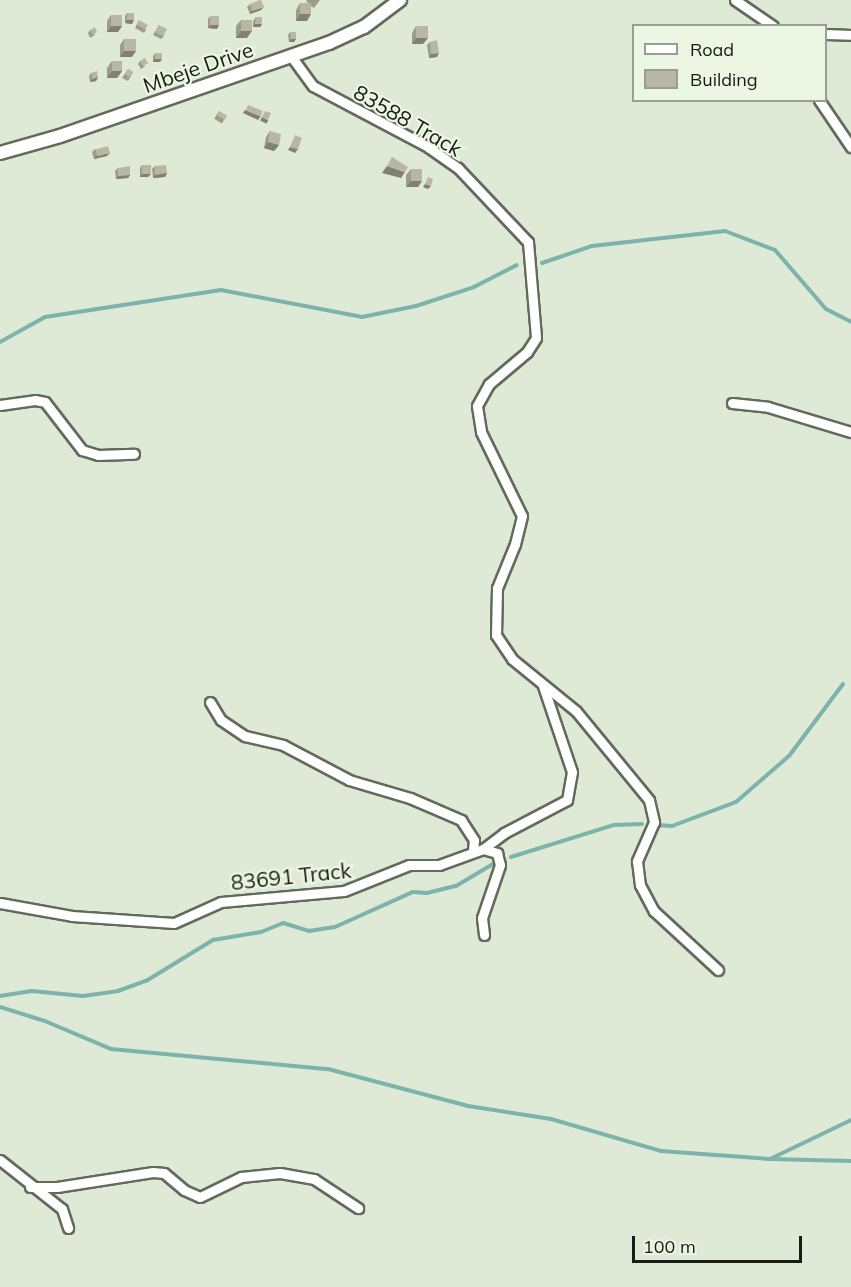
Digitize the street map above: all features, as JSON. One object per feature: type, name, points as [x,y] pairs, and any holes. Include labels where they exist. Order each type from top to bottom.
[{"type":"street","name":"Mbeje Drive","points":[[0,153],[291,56],[364,27],[400,0]]},
{"type":"street","points":[[735,0],[770,24]]},
{"type":"street","points":[[827,34],[851,35]]},
{"type":"street","name":"83588 Track","points":[[291,56],[313,86],[420,142],[458,168],[528,242],[536,338],[532,347],[489,384],[477,406],[481,432],[522,516],[515,544],[497,588],[496,635],[512,659],[576,711],[649,800],[654,822],[637,861],[640,885],[654,911],[718,970]]},
{"type":"street","points":[[820,102],[851,147]]},
{"type":"street","points":[[0,405],[29,400],[45,402],[82,450],[98,455],[134,454]]},
{"type":"street","points":[[732,404],[768,407],[851,432]]},
{"type":"street","name":"83691 Track","points":[[0,903],[63,915],[174,923],[221,902],[344,891],[409,865],[439,865],[478,849],[567,800],[572,772],[542,685]]},
{"type":"street","points":[[210,702],[221,720],[245,736],[272,741],[338,776],[410,798],[461,820],[478,849],[497,853],[500,865],[482,918],[484,936]]},
{"type":"street","points":[[0,1160],[62,1209],[68,1228]]},
{"type":"street","points":[[30,1186],[57,1187],[153,1172],[164,1173],[184,1190],[200,1197],[242,1178],[280,1173],[314,1179],[358,1208]]},
{"type":"building","points":[[261,0],[264,7],[252,11],[250,4]]},
{"type":"building","points":[[300,3],[311,3],[311,14],[300,14]]},
{"type":"building","points":[[127,13],[134,13],[134,20],[127,20]]},
{"type":"building","points":[[111,15],[122,15],[122,26],[111,26]]},
{"type":"building","points":[[210,16],[219,16],[219,25],[210,25]]},
{"type":"building","points":[[256,17],[262,17],[262,24],[255,24]]},
{"type":"building","points":[[139,20],[148,25],[145,29],[137,24]]},
{"type":"building","points":[[241,20],[252,20],[252,31],[241,31]]},
{"type":"building","points":[[159,25],[167,29],[163,36],[155,32]]},
{"type":"building","points":[[416,26],[428,26],[428,38],[416,38]]},
{"type":"building","points":[[95,27],[97,32],[93,35],[90,30]]},
{"type":"building","points":[[290,32],[296,32],[296,39],[291,39]]},
{"type":"building","points":[[124,39],[136,39],[136,51],[124,51]]},
{"type":"building","points":[[437,40],[439,53],[431,54],[430,42]]},
{"type":"building","points":[[155,53],[162,53],[162,59],[155,59]]},
{"type":"building","points":[[145,58],[148,63],[143,66],[140,61]]},
{"type":"building","points":[[112,61],[122,61],[122,71],[112,71]]},
{"type":"building","points":[[128,69],[133,72],[130,78],[125,74]]},
{"type":"building","points":[[97,71],[98,77],[93,79],[91,73]]},
{"type":"building","points":[[248,105],[263,111],[261,117],[246,111]]},
{"type":"building","points":[[219,111],[227,116],[224,120],[217,115]]},
{"type":"building","points":[[265,111],[271,113],[268,120],[262,117]]},
{"type":"building","points":[[270,131],[281,134],[279,145],[268,142]]},
{"type":"building","points":[[295,135],[302,138],[298,149],[290,147]]},
{"type":"building","points":[[108,146],[110,153],[97,156],[96,150]]},
{"type":"building","points":[[392,157],[408,167],[405,172],[387,166]]},
{"type":"building","points":[[142,165],[151,165],[151,174],[142,174]]},
{"type":"building","points":[[166,165],[167,173],[155,175],[155,166]]},
{"type":"building","points":[[130,166],[130,175],[118,176],[118,168]]},
{"type":"building","points":[[411,169],[422,169],[422,181],[411,181]]},
{"type":"building","points":[[428,177],[433,179],[431,186],[425,184]]},
{"type":"waterway","points":[[542,263],[592,246],[725,231],[775,250],[826,309],[851,322]]},
{"type":"waterway","points":[[0,342],[45,317],[221,290],[362,317],[416,306],[474,287],[517,265]]},
{"type":"waterway","points":[[657,825],[672,826],[736,802],[789,756],[843,684]]},
{"type":"waterway","points":[[511,857],[614,825],[642,824]]},
{"type":"waterway","points":[[0,996],[32,991],[83,996],[118,991],[146,981],[213,940],[261,932],[283,923],[309,931],[335,927],[413,892],[427,893],[456,886],[493,864]]},
{"type":"waterway","points":[[0,1007],[45,1021],[111,1049],[328,1069],[468,1106],[551,1119],[661,1151],[770,1159],[851,1120]]},
{"type":"waterway","points":[[771,1159],[851,1161]]}]
